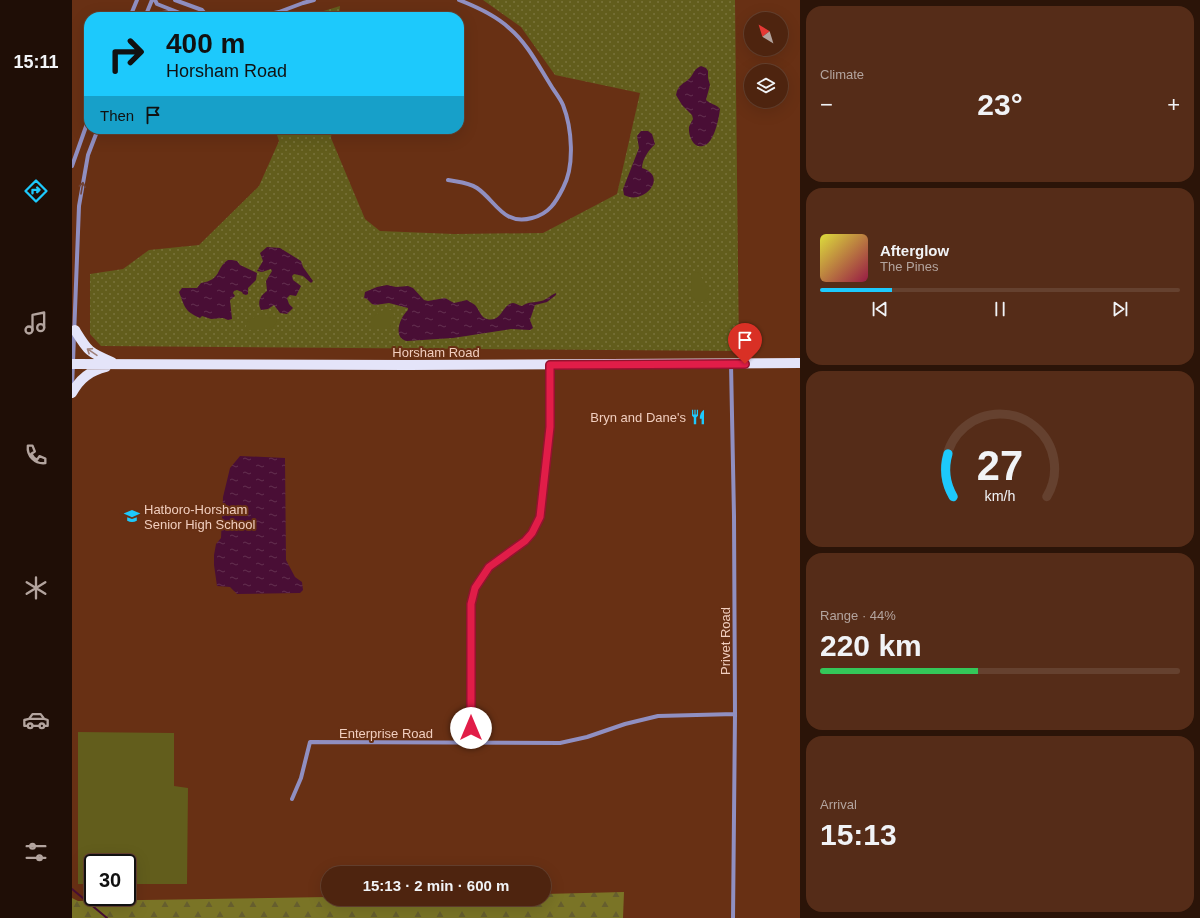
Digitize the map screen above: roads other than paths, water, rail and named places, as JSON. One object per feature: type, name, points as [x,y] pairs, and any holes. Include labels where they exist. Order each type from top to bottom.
[{"type":"main road","points":[[75,330],[83,344],[91,353],[118,364]]},
{"type":"main road","name":"Horsham Road","points":[[73,364],[550,365],[800,363]]},
{"type":"main road","points":[[72,392],[80,380],[86,375],[98,369],[118,364]]},
{"type":"street","points":[[132,12],[137,0]]},
{"type":"street","points":[[147,12],[153,0],[157,4],[176,12]]},
{"type":"street","points":[[175,0],[202,10],[203,12]]},
{"type":"street","points":[[279,12],[314,0]]},
{"type":"street","points":[[448,180],[465,182],[477,188],[503,214],[517,220],[532,219],[546,212],[556,202],[566,182],[571,155],[570,135],[563,105],[529,49],[509,28],[483,10],[459,0]]},
{"type":"street","points":[[72,166],[84,132]]},
{"type":"street","points":[[72,392],[79,206],[88,156],[96,134]]},
{"type":"street","name":"Privet Road","points":[[731,364],[735,714],[733,918]]},
{"type":"street","points":[[471,743],[471,604],[475,588],[489,567],[525,541],[532,533],[540,517],[550,427],[550,365]]},
{"type":"street","name":"Enterprise Road","points":[[292,799],[300,778],[310,742],[560,743],[587,737],[625,724],[658,716],[735,714]]},
{"type":"water","points":[[701,66],[706,68],[708,71],[710,85],[706,100],[720,109],[718,122],[710,141],[703,146],[699,146],[696,145],[691,139],[689,131],[689,127],[693,119],[692,115],[682,105],[676,95],[680,86],[690,78],[697,68]]},
{"type":"water","points":[[641,131],[648,131],[652,134],[655,144],[648,152],[642,165],[642,168],[650,172],[653,177],[653,183],[651,189],[646,193],[639,197],[632,197],[624,195],[623,189],[639,148],[637,136]]},
{"type":"water","points":[[267,247],[280,248],[301,261],[303,267],[313,281],[311,283],[303,276],[294,274],[292,276],[293,280],[301,286],[296,296],[290,295],[287,298],[289,304],[293,308],[287,314],[280,313],[274,305],[268,309],[261,310],[259,304],[260,299],[267,291],[266,281],[272,271],[271,269],[262,272],[257,271],[263,261],[260,253]]},
{"type":"water","points":[[228,260],[237,261],[240,265],[257,273],[256,280],[248,288],[248,294],[243,294],[237,290],[234,291],[233,293],[235,296],[230,300],[232,319],[211,319],[202,316],[200,318],[188,311],[179,292],[182,288],[197,288],[201,283],[212,279]]},
{"type":"water","points":[[387,285],[396,287],[408,286],[413,288],[424,300],[428,301],[445,298],[454,303],[467,300],[475,305],[483,317],[492,320],[499,316],[509,304],[514,303],[522,306],[547,299],[556,293],[556,295],[547,302],[535,305],[530,320],[533,328],[530,330],[511,329],[453,338],[407,341],[402,339],[400,336],[399,327],[402,317],[408,308],[389,303],[375,305],[364,298],[365,292]]},
{"type":"water","points":[[240,456],[285,458],[286,560],[295,577],[302,582],[303,590],[300,593],[237,594],[230,587],[217,586],[214,555],[216,544],[221,538],[223,497],[230,468]]},
{"type":"waterway","points":[[72,889],[107,918]]},
{"type":"place","name":"Bryn and Dane's","points":[[698,417]]},
{"type":"place","name":"Hatboro-Horsham Senior High School","points":[[132,516]]}]
